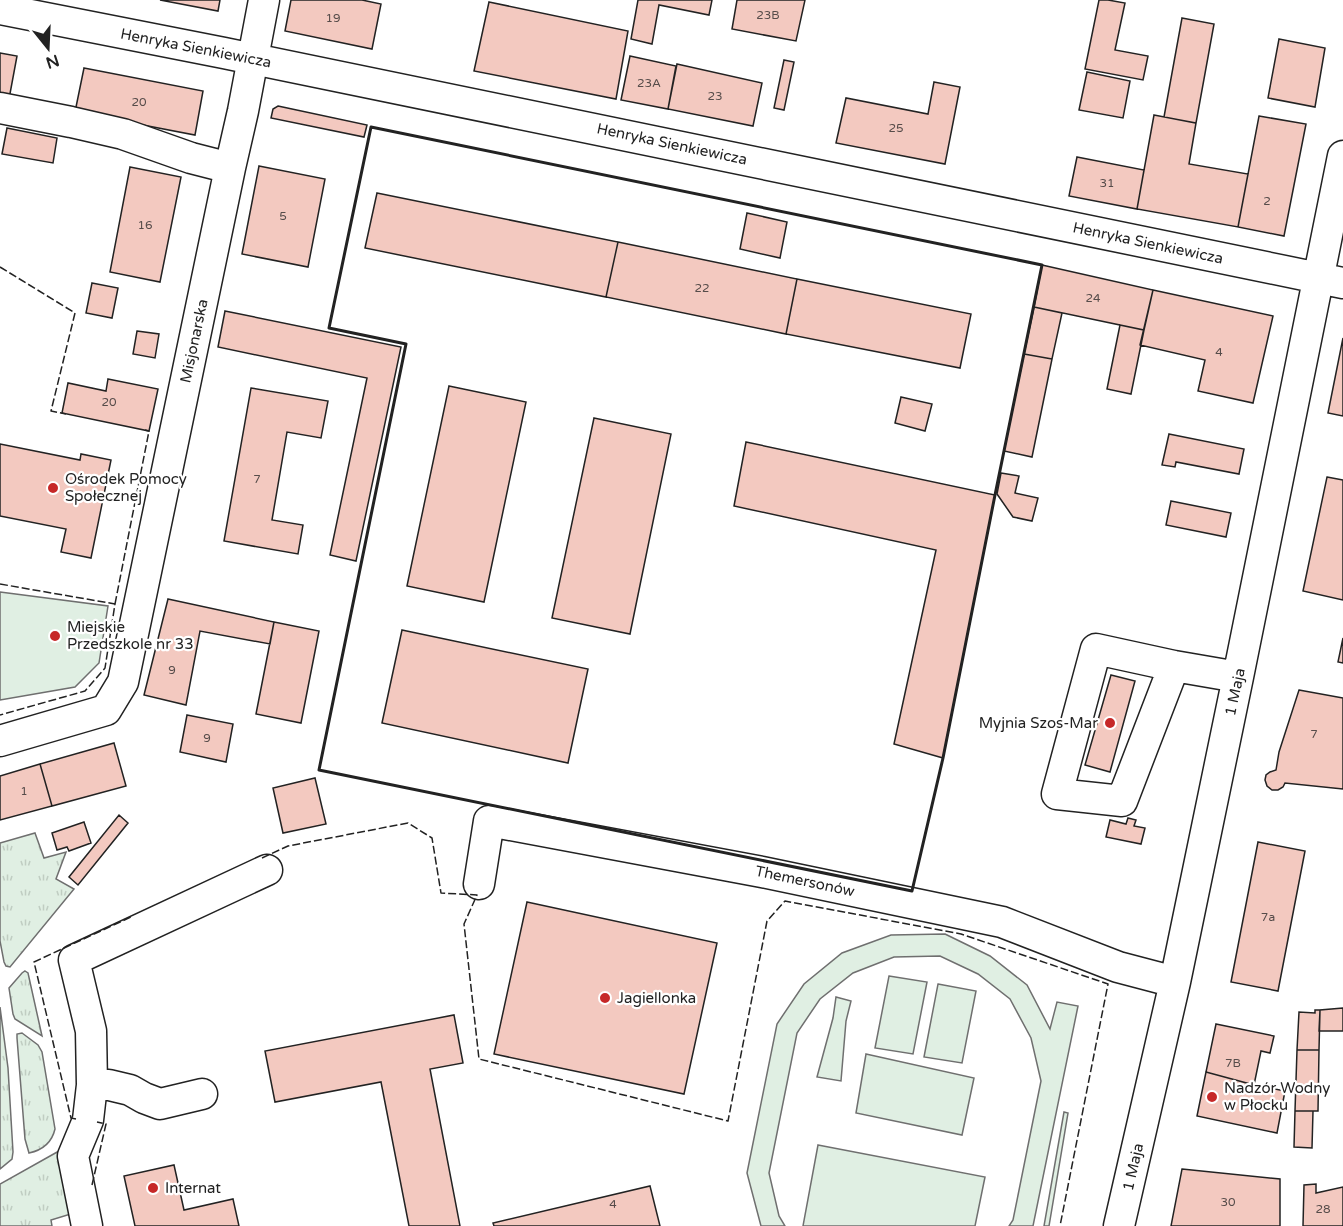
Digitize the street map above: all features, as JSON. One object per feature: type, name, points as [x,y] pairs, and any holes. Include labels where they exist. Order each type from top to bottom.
[{"type":"street","name":"Misjonarska","points":[[0,741],[106,710],[123,682],[264,0]]},
{"type":"street","name":"Henryka Sienkiewicza","points":[[0,9],[1331,281]]},
{"type":"street","points":[[0,108],[123,134],[191,158],[230,168]]},
{"type":"street","name":"1 Maja","points":[[1119,1226],[1175,982],[1238,677],[1331,281],[1343,156]]},
{"type":"street","points":[[1174,666],[1122,801],[1057,794],[1096,649],[1238,677]]},
{"type":"street","name":"Themersonów","points":[[479,884],[489,821],[762,872],[1002,922],[1118,967],[1175,982]]},
{"type":"street","points":[[87,1226],[73,1156],[88,1120],[92,1085],[91,1031],[74,960],[267,870]]},
{"type":"street","points":[[92,1085],[109,1085],[130,1090],[160,1104],[202,1094]]},
{"type":"green space","name":"Miejskie Przedszkole nr 33","points":[[0,592],[108,606],[99,663],[75,687],[0,700]]},
{"type":"green space","points":[[35,833],[44,858],[66,852],[56,879],[74,889],[10,967],[4,962],[0,941],[0,843]]},
{"type":"green space","points":[[945,934],[990,956],[1027,985],[1050,1029],[1057,1002],[1078,1006],[1033,1226],[1009,1226],[1013,1220],[1041,1081],[1031,1038],[1010,999],[978,974],[940,956],[894,957],[853,973],[820,999],[797,1033],[769,1173],[779,1216],[785,1226],[761,1226],[747,1173],[777,1024],[804,984],[842,953],[891,935]]},
{"type":"green space","points":[[25,971],[28,973],[42,1036],[15,1019],[13,1014],[9,988]]},
{"type":"green space","points":[[889,976],[927,982],[913,1054],[875,1048]]},
{"type":"green space","points":[[938,984],[976,991],[962,1063],[924,1057]]},
{"type":"green space","points":[[836,997],[851,1001],[846,1021],[841,1081],[817,1077],[833,1018]]},
{"type":"green space","points":[[0,1007],[8,1068],[13,1152],[12,1159],[0,1169]]},
{"type":"green space","points":[[22,1033],[38,1045],[42,1052],[55,1129],[46,1145],[29,1153],[25,1139],[17,1038],[17,1034]]},
{"type":"green space","points":[[866,1054],[974,1078],[962,1135],[856,1113]]},
{"type":"green space","points":[[1064,1112],[1068,1113],[1049,1226],[1044,1226]]},
{"type":"green space","points":[[818,1145],[985,1177],[975,1226],[803,1226]]},
{"type":"green space","points":[[59,1151],[74,1213],[51,1220],[52,1226],[0,1226],[0,1184]]},
{"type":"building","points":[[160,0],[220,0],[218,11]]},
{"type":"building","points":[[291,0],[362,0],[381,4],[372,49],[285,31]]},
{"type":"building","points":[[638,0],[712,0],[709,15],[659,5],[652,44],[631,39]]},
{"type":"building","points":[[737,0],[805,0],[796,41],[732,29]]},
{"type":"building","points":[[1099,0],[1125,3],[1115,50],[1148,56],[1143,80],[1085,69]]},
{"type":"building","points":[[489,2],[628,31],[616,99],[474,71]]},
{"type":"building","points":[[1182,18],[1214,24],[1196,123],[1164,117]]},
{"type":"building","points":[[1279,39],[1325,48],[1315,107],[1268,98]]},
{"type":"building","points":[[0,53],[17,56],[9,99],[0,97]]},
{"type":"building","points":[[630,56],[676,66],[668,109],[621,100]]},
{"type":"building","points":[[784,60],[794,62],[784,110],[774,108]]},
{"type":"building","points":[[677,64],[762,83],[753,126],[668,109]]},
{"type":"building","points":[[84,68],[203,91],[195,135],[75,112]]},
{"type":"building","points":[[1087,72],[1130,81],[1123,118],[1079,110]]},
{"type":"building","points":[[934,82],[960,87],[945,164],[836,143],[846,98],[928,114]]},
{"type":"building","points":[[278,106],[367,125],[364,137],[271,118],[273,109]]},
{"type":"building","points":[[1154,115],[1196,123],[1189,164],[1248,174],[1238,227],[1137,209]]},
{"type":"building","points":[[1259,116],[1306,124],[1284,236],[1238,227]]},
{"type":"building","points":[[7,128],[57,138],[53,163],[2,154]]},
{"type":"building","points":[[1077,157],[1144,170],[1137,209],[1069,196]]},
{"type":"building","points":[[259,166],[325,179],[308,267],[242,254]]},
{"type":"building","points":[[130,167],[181,177],[160,282],[110,272]]},
{"type":"building","points":[[377,193],[618,242],[606,297],[365,248]]},
{"type":"building","points":[[747,213],[787,222],[780,258],[740,249]]},
{"type":"building","points":[[618,242],[797,279],[786,334],[606,297]]},
{"type":"building","points":[[1042,265],[1153,290],[1144,330],[1034,307]]},
{"type":"building","points":[[797,279],[971,314],[960,368],[786,334]]},
{"type":"building","points":[[92,283],[118,288],[112,318],[86,313]]},
{"type":"building","points":[[1153,290],[1273,316],[1253,403],[1198,391],[1205,360],[1140,345]]},
{"type":"building","points":[[1034,307],[1062,313],[1052,359],[1024,354]]},
{"type":"building","points":[[225,311],[401,347],[356,561],[330,555],[367,378],[218,347]]},
{"type":"building","points":[[1120,325],[1144,330],[1131,394],[1107,389]]},
{"type":"building","points":[[137,331],[159,334],[155,358],[133,354]]},
{"type":"building","points":[[1343,338],[1343,416],[1328,413]]},
{"type":"building","points":[[1024,354],[1052,359],[1032,457],[1004,451]]},
{"type":"building","points":[[108,379],[158,389],[149,431],[62,413],[68,383],[106,391]]},
{"type":"building","points":[[449,386],[526,402],[484,602],[407,586]]},
{"type":"building","points":[[251,388],[328,401],[321,438],[287,432],[272,520],[303,525],[298,554],[224,541]]},
{"type":"building","points":[[901,397],[932,404],[925,431],[895,423]]},
{"type":"building","points":[[594,418],[671,434],[630,634],[552,618]]},
{"type":"building","points":[[1169,434],[1244,449],[1239,474],[1176,462],[1175,467],[1162,465]]},
{"type":"building","points":[[746,442],[995,495],[943,758],[894,744],[936,550],[734,506]]},
{"type":"building","name":"Ośrodek Pomocy Społecznej","points":[[0,444],[80,460],[81,454],[111,460],[91,558],[61,552],[66,529],[0,516]]},
{"type":"building","points":[[1001,473],[1019,476],[1015,493],[1038,498],[1032,521],[1013,517],[997,494]]},
{"type":"building","points":[[1327,477],[1343,480],[1343,600],[1303,591]]},
{"type":"building","points":[[1171,501],[1231,513],[1226,537],[1166,525]]},
{"type":"building","points":[[168,599],[274,622],[270,644],[200,631],[186,705],[144,695]]},
{"type":"building","points":[[274,622],[319,631],[301,723],[256,714]]},
{"type":"building","points":[[402,630],[588,669],[568,763],[382,723]]},
{"type":"building","points":[[1343,638],[1343,663],[1338,662]]},
{"type":"building","name":"Myjnia Szos-Mar","points":[[1111,675],[1135,681],[1110,772],[1085,765]]},
{"type":"building","points":[[1299,690],[1343,698],[1343,789],[1285,783],[1278,790],[1272,790],[1267,786],[1266,775],[1276,770],[1279,752]]},
{"type":"building","points":[[187,715],[233,724],[226,762],[180,752]]},
{"type":"building","points":[[114,743],[126,786],[52,806],[40,764]]},
{"type":"building","points":[[40,764],[52,806],[0,820],[0,776]]},
{"type":"building","points":[[315,778],[326,824],[283,833],[273,788]]},
{"type":"building","points":[[119,815],[128,823],[78,885],[69,877]]},
{"type":"building","points":[[1128,818],[1136,820],[1134,826],[1145,828],[1141,844],[1106,837],[1110,820],[1126,824]]},
{"type":"building","points":[[84,822],[91,843],[69,851],[67,847],[57,850],[52,833]]},
{"type":"building","points":[[1258,842],[1305,851],[1278,991],[1231,982]]},
{"type":"building","name":"Jagiellonka","points":[[527,902],[717,943],[684,1094],[494,1054]]},
{"type":"building","points":[[1343,1008],[1343,1031],[1319,1031],[1320,1010]]},
{"type":"building","points":[[1315,1010],[1320,1010],[1319,1050],[1297,1050],[1299,1012],[1315,1013]]},
{"type":"building","points":[[454,1015],[463,1063],[430,1069],[460,1226],[409,1226],[381,1082],[275,1102],[265,1051]]},
{"type":"building","points":[[1216,1024],[1274,1036],[1270,1053],[1261,1051],[1254,1085],[1206,1072]]},
{"type":"building","points":[[1297,1050],[1319,1050],[1318,1111],[1295,1111]]},
{"type":"building","points":[[1206,1072],[1285,1091],[1277,1133],[1197,1116]]},
{"type":"building","points":[[1295,1111],[1313,1111],[1312,1148],[1294,1147]]},
{"type":"building","name":"Internat","points":[[174,1165],[184,1210],[233,1199],[239,1226],[135,1226],[124,1176]]},
{"type":"building","points":[[1182,1169],[1280,1179],[1280,1226],[1171,1226]]},
{"type":"building","points":[[1316,1184],[1316,1193],[1343,1187],[1343,1226],[1303,1226],[1304,1185]]},
{"type":"building","points":[[650,1186],[660,1226],[494,1226],[493,1223]]},
{"type":"fence","points":[[0,267],[75,313],[51,411],[66,414]]},
{"type":"fence","points":[[115,604],[149,431],[145,430]]},
{"type":"fence","points":[[0,584],[115,604],[105,668],[85,691],[0,715]]},
{"type":"fence","points":[[262,858],[288,846],[408,823],[432,838],[441,893],[477,895],[464,924],[479,1059],[728,1121],[767,921],[785,901],[961,934],[1108,984],[1060,1226]]},
{"type":"fence","points":[[76,1119],[71,1118],[34,962],[131,917]]},
{"type":"fence","points":[[92,1185],[106,1124],[97,1122]]},
{"type":"wall","points":[[371,127],[1042,265],[943,758],[912,891],[319,770],[406,344],[329,328],[371,127]]},
{"type":"place","name":"Ośrodek Pomocy Społecznej","points":[[53,488]]},
{"type":"place","name":"Miejskie Przedszkole nr 33","points":[[55,636]]},
{"type":"place","name":"Myjnia Szos-Mar","points":[[1110,723]]},
{"type":"place","name":"Jagiellonka","points":[[605,998]]},
{"type":"place","name":"Nadzór Wodny w Płocku","points":[[1212,1097]]},
{"type":"place","name":"Internat","points":[[153,1188]]}]
